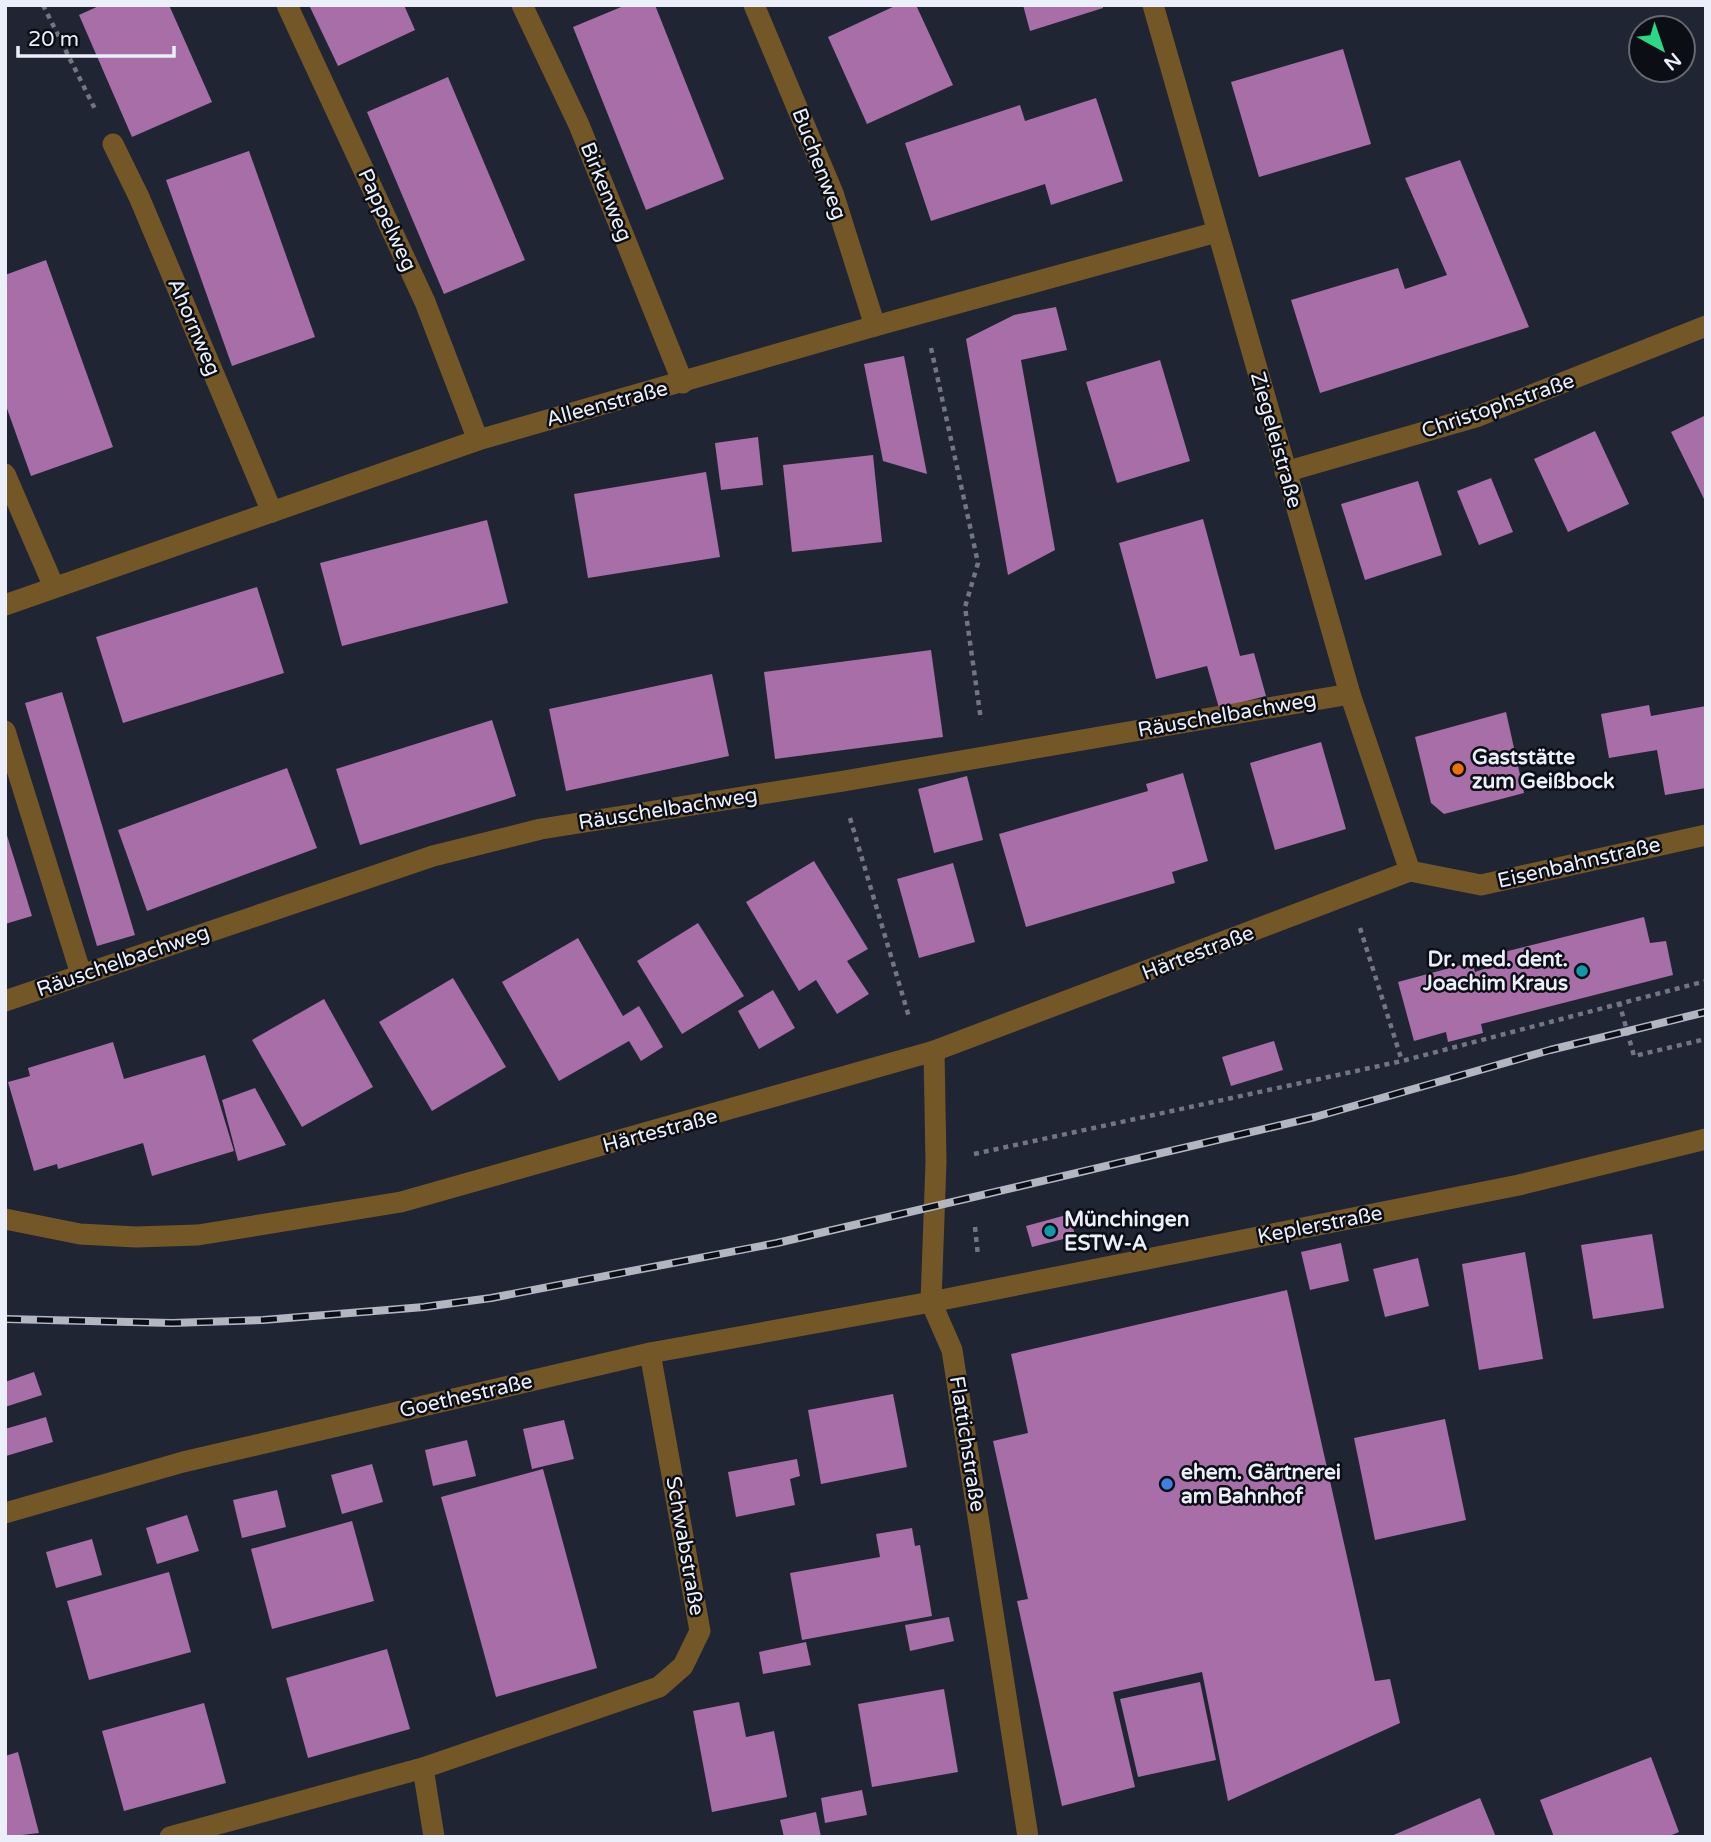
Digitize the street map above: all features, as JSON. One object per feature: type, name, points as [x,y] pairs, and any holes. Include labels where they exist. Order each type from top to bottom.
[{"type":"street","name":"Pappelweg","points":[[287,5],[425,302],[478,440]]},
{"type":"street","name":"Birkenweg","points":[[522,5],[579,125],[683,383]]},
{"type":"street","name":"Buchenweg","points":[[754,5],[833,193],[875,326]]},
{"type":"street","name":"Ziegeleistraße","points":[[1153,5],[1350,694],[1410,871]]},
{"type":"street","name":"Ahornweg","points":[[113,144],[139,197],[272,512]]},
{"type":"street","name":"Alleenstraße","points":[[5,605],[478,440],[875,326],[1217,232]]},
{"type":"street","name":"Christophstraße","points":[[1285,472],[1476,417],[1706,326]]},
{"type":"street","points":[[5,474],[54,587]]},
{"type":"street","name":"Räuschelbachweg","points":[[5,1001],[433,856],[541,829],[844,781],[1350,694]]},
{"type":"street","points":[[5,731],[81,974]]},
{"type":"street","name":"Eisenbahnstraße","points":[[1410,871],[1481,885],[1706,835]]},
{"type":"street","points":[[1350,894],[1410,871]]},
{"type":"street","name":"Härtestraße","points":[[5,1219],[80,1234],[136,1237],[198,1235],[401,1202],[927,1053],[1350,894]]},
{"type":"street","name":"Flattichstraße","points":[[927,1053],[936,1161],[932,1302],[952,1350],[1028,1837]]},
{"type":"street","name":"Keplerstraße","points":[[932,1302],[1519,1185],[1706,1139]]},
{"type":"street","name":"Goethestraße","points":[[5,1513],[183,1462],[650,1353],[932,1302]]},
{"type":"street","name":"Schwabstraße","points":[[170,1837],[423,1768],[659,1687],[683,1665],[700,1631],[650,1353]]},
{"type":"street","points":[[423,1768],[434,1837]]},
{"type":"path","points":[[43,5],[113,144]]},
{"type":"path","points":[[924,313],[978,564],[965,607],[986,756]]},
{"type":"path","points":[[844,781],[852,829],[927,1053]]},
{"type":"path","points":[[1350,894],[1402,1061]]},
{"type":"path","points":[[936,1161],[1402,1061],[1706,981]]},
{"type":"path","points":[[1619,1002],[1634,1056],[1706,1039]]},
{"type":"building","points":[[101,5],[169,5],[212,102],[132,137],[79,15]]},
{"type":"building","points":[[309,5],[404,5],[415,30],[338,66]]},
{"type":"building","points":[[626,5],[655,5],[724,179],[646,210],[573,27]]},
{"type":"building","points":[[897,5],[916,5],[953,85],[867,124],[828,37]]},
{"type":"building","points":[[1023,5],[1103,5],[1103,8],[1030,31]]},
{"type":"building","points":[[1343,49],[1371,144],[1259,177],[1231,82]]},
{"type":"building","points":[[448,77],[525,260],[444,294],[367,112]]},
{"type":"building","points":[[1096,98],[1123,181],[1051,205],[1045,184],[931,221],[905,143],[1020,105],[1025,121]]},
{"type":"building","points":[[249,151],[315,337],[232,366],[166,180]]},
{"type":"building","points":[[1460,160],[1529,327],[1320,393],[1291,300],[1398,268],[1405,289],[1447,275],[1405,178]]},
{"type":"building","points":[[46,260],[113,447],[31,476],[5,403],[5,275]]},
{"type":"building","points":[[1056,307],[1067,350],[1021,360],[1055,550],[1008,575],[966,339],[1014,315]]},
{"type":"building","points":[[904,356],[927,474],[883,461],[864,364]]},
{"type":"building","points":[[1160,360],[1190,461],[1117,483],[1086,382]]},
{"type":"building","points":[[1706,415],[1706,503],[1671,432]]},
{"type":"building","points":[[1595,431],[1629,504],[1568,532],[1534,459]]},
{"type":"building","points":[[758,437],[763,485],[721,490],[715,443]]},
{"type":"building","points":[[873,455],[882,542],[792,552],[783,465]]},
{"type":"building","points":[[706,472],[720,557],[588,578],[574,494]]},
{"type":"building","points":[[1491,478],[1513,532],[1479,545],[1457,491]]},
{"type":"building","points":[[1418,481],[1442,555],[1365,580],[1341,504]]},
{"type":"building","points":[[1203,519],[1240,656],[1254,653],[1266,696],[1219,708],[1207,666],[1156,679],[1119,543]]},
{"type":"building","points":[[487,520],[508,603],[342,646],[320,563]]},
{"type":"building","points":[[257,587],[284,673],[123,723],[96,637]]},
{"type":"building","points":[[931,650],[943,737],[775,759],[764,672]]},
{"type":"building","points":[[712,674],[729,756],[566,791],[549,709]]},
{"type":"building","points":[[62,692],[135,935],[97,946],[25,703]]},
{"type":"building","points":[[1649,705],[1651,716],[1706,706],[1706,788],[1665,795],[1657,750],[1609,758],[1601,714]]},
{"type":"building","points":[[1506,712],[1524,793],[1444,814],[1431,803],[1415,737]]},
{"type":"building","points":[[492,720],[516,796],[360,845],[336,769]]},
{"type":"building","points":[[1321,742],[1346,829],[1275,850],[1250,763]]},
{"type":"building","points":[[287,768],[317,848],[147,911],[118,830]]},
{"type":"building","points":[[1183,773],[1208,861],[1172,872],[1175,883],[1026,927],[999,834],[1148,791],[1146,784]]},
{"type":"building","points":[[967,776],[983,840],[934,853],[918,789]]},
{"type":"building","points":[[5,829],[32,916],[5,924]]},
{"type":"building","points":[[814,861],[868,949],[847,961],[869,994],[837,1014],[816,980],[799,991],[746,902]]},
{"type":"building","points":[[953,863],[975,942],[919,958],[897,879]]},
{"type":"building","name":"Dr. med. dent. Joachim Kraus","points":[[1644,917],[1650,943],[1666,941],[1673,975],[1481,1024],[1483,1033],[1448,1042],[1446,1032],[1414,1041],[1398,982],[1472,962],[1475,972],[1490,967],[1488,956]]},
{"type":"building","points":[[698,923],[744,996],[682,1034],[637,961]]},
{"type":"building","points":[[578,938],[623,1016],[639,1006],[663,1047],[641,1061],[629,1041],[559,1081],[502,982]]},
{"type":"building","points":[[453,978],[506,1067],[432,1111],[379,1022]]},
{"type":"building","points":[[773,990],[795,1028],[759,1049],[738,1011]]},
{"type":"building","points":[[324,999],[373,1087],[302,1127],[252,1040]]},
{"type":"building","points":[[1274,1041],[1283,1070],[1231,1086],[1222,1057]]},
{"type":"building","points":[[113,1042],[124,1079],[205,1055],[234,1151],[152,1176],[143,1143],[58,1169],[57,1164],[34,1171],[8,1082],[30,1076],[28,1068]]},
{"type":"building","points":[[255,1088],[286,1145],[238,1161],[222,1100]]},
{"type":"building","name":"Münchingen ESTW-A","points":[[1070,1214],[1075,1236],[1032,1247],[1026,1226]]},
{"type":"building","points":[[1652,1234],[1664,1308],[1593,1319],[1581,1245]]},
{"type":"building","points":[[1341,1243],[1349,1281],[1310,1290],[1301,1252]]},
{"type":"building","points":[[1525,1252],[1543,1359],[1479,1370],[1462,1264]]},
{"type":"building","points":[[1418,1258],[1429,1306],[1385,1317],[1373,1269]]},
{"type":"building","points":[[1287,1290],[1375,1681],[1390,1679],[1400,1723],[1228,1801],[1202,1672],[1113,1692],[1135,1787],[1062,1806],[1017,1601],[1028,1599],[993,1441],[1028,1433],[1011,1354]]},
{"type":"building","points":[[34,1372],[42,1395],[5,1407],[5,1382]]},
{"type":"building","points":[[893,1394],[907,1467],[821,1484],[808,1410]]},
{"type":"building","points":[[46,1417],[53,1442],[6,1456],[5,1429]]},
{"type":"building","points":[[1445,1419],[1466,1520],[1375,1540],[1354,1438]]},
{"type":"building","points":[[564,1420],[574,1459],[532,1469],[523,1429]]},
{"type":"building","points":[[467,1440],[476,1476],[433,1486],[425,1450]]},
{"type":"building","points":[[797,1459],[800,1476],[790,1479],[795,1505],[736,1517],[728,1472]]},
{"type":"building","points":[[372,1464],[383,1502],[342,1514],[331,1475]]},
{"type":"building","points":[[543,1469],[597,1668],[496,1697],[441,1497]]},
{"type":"building","points":[[277,1490],[286,1527],[242,1538],[233,1500]]},
{"type":"building","points":[[187,1515],[199,1551],[157,1564],[146,1528]]},
{"type":"building","points":[[352,1521],[374,1601],[272,1629],[251,1549]]},
{"type":"building","points":[[912,1528],[915,1546],[920,1545],[932,1616],[802,1640],[790,1573],[880,1557],[876,1534]]},
{"type":"building","points":[[92,1539],[102,1575],[56,1588],[46,1552]]},
{"type":"building","points":[[169,1572],[191,1652],[89,1680],[67,1601]]},
{"type":"building","points":[[949,1617],[954,1641],[910,1651],[905,1625]]},
{"type":"building","points":[[806,1642],[811,1665],[763,1674],[759,1652]]},
{"type":"building","points":[[387,1649],[410,1729],[308,1758],[286,1678]]},
{"type":"building","points":[[1200,1682],[1216,1760],[1138,1777],[1120,1699]]},
{"type":"building","points":[[944,1689],[958,1772],[872,1787],[858,1704]]},
{"type":"building","points":[[739,1702],[746,1737],[774,1731],[787,1797],[712,1812],[693,1711]]},
{"type":"building","points":[[204,1703],[226,1783],[124,1811],[102,1731]]},
{"type":"building","points":[[18,1752],[39,1833],[5,1837],[5,1756]]},
{"type":"building","points":[[1651,1757],[1679,1832],[1667,1837],[1554,1837],[1540,1800]]},
{"type":"building","points":[[862,1790],[867,1815],[825,1823],[821,1798]]},
{"type":"building","points":[[1480,1798],[1496,1837],[1389,1837],[1426,1821]]},
{"type":"building","points":[[816,1812],[821,1837],[784,1837],[780,1820]]},
{"type":"railway","points":[[5,1319],[172,1323],[263,1320],[424,1307],[491,1298],[777,1243],[1315,1117],[1550,1050],[1706,1012]]},
{"type":"place","name":"Gaststätte zum Geißbock","points":[[1458,769]]},
{"type":"place","name":"Dr. med. dent. Joachim Kraus","points":[[1582,971]]},
{"type":"place","name":"Münchingen ESTW-A","points":[[1050,1231]]},
{"type":"place","name":"ehem. Gärtnerei am Bahnhof","points":[[1167,1484]]}]
